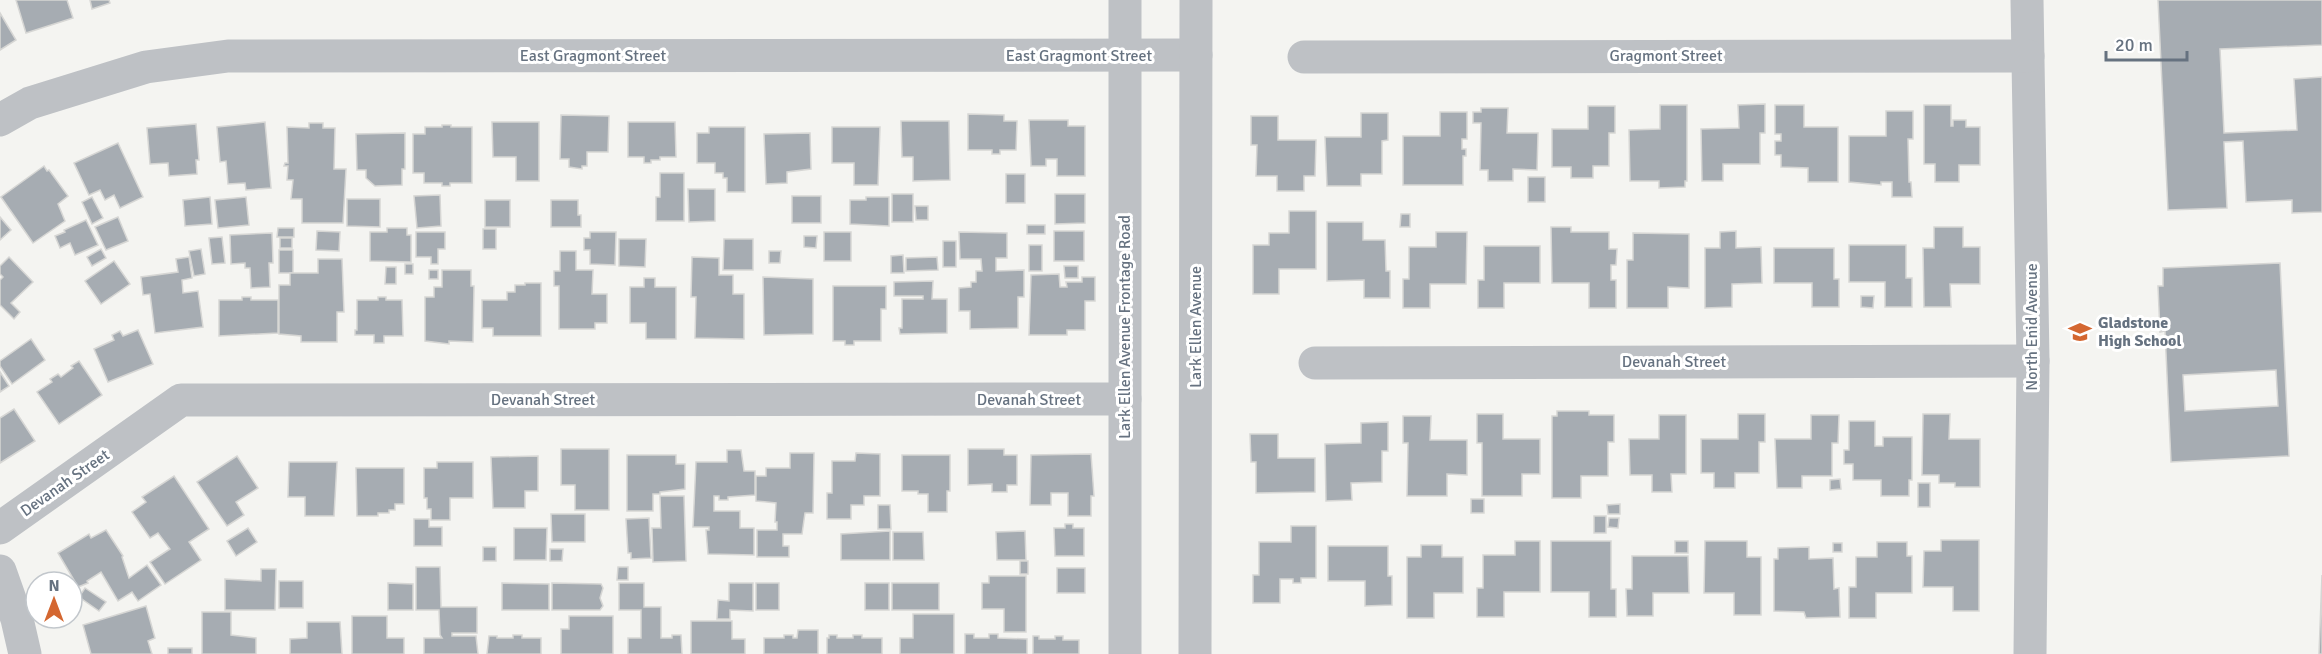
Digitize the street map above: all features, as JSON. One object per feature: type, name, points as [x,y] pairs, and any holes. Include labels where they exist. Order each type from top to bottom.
[{"type":"street","name":"Lark Ellen Avenue Frontage Road","points":[[1125,0],[1125,654]]},
{"type":"street","name":"Lark Ellen Avenue","points":[[1196,0],[1196,654]]},
{"type":"street","name":"North Enid Avenue","points":[[2027,0],[2033,361],[2030,654]]},
{"type":"street","name":"East Gragmont Street","points":[[0,120],[30,103],[146,68],[228,56],[1196,55]]},
{"type":"street","name":"Gragmont Street","points":[[1304,57],[2028,56]]},
{"type":"street","name":"Devanah Street","points":[[1315,363],[2033,361]]},
{"type":"street","name":"Devanah Street","points":[[0,528],[181,400],[1125,399]]},
{"type":"street","points":[[0,571],[17,620],[25,654]]},
{"type":"building","points":[[16,0],[67,0],[73,18],[26,33]]},
{"type":"building","points":[[90,0],[109,0],[110,3],[92,9]]},
{"type":"building","points":[[2158,0],[2322,0],[2322,45],[2220,49],[2224,133],[2297,130],[2294,79],[2322,77],[2322,212],[2292,213],[2292,200],[2246,202],[2243,141],[2224,142],[2227,208],[2168,210]]},
{"type":"building","points":[[0,13],[16,40],[0,50]]},
{"type":"building","points":[[1765,104],[1765,133],[1760,133],[1760,164],[1723,164],[1723,181],[1702,181],[1701,129],[1739,128],[1738,105]]},
{"type":"building","points":[[1660,105],[1687,105],[1687,181],[1685,181],[1685,187],[1659,188],[1659,181],[1630,181],[1629,130],[1660,129]]},
{"type":"building","points":[[1775,105],[1804,105],[1804,127],[1838,127],[1838,182],[1808,182],[1808,168],[1781,167],[1781,155],[1775,155],[1775,141],[1781,141],[1781,134],[1775,134]]},
{"type":"building","points":[[1924,105],[1951,105],[1951,126],[1953,126],[1953,120],[1966,120],[1966,127],[1980,127],[1980,165],[1959,165],[1959,182],[1935,182],[1935,164],[1924,164]]},
{"type":"building","points":[[1588,106],[1615,106],[1615,133],[1609,133],[1609,166],[1593,166],[1593,178],[1571,178],[1571,167],[1552,167],[1552,129],[1588,129]]},
{"type":"building","points":[[1481,108],[1508,108],[1507,133],[1538,133],[1537,170],[1513,169],[1513,181],[1488,181],[1488,170],[1480,170],[1481,123],[1473,123],[1473,112],[1481,112]]},
{"type":"building","points":[[1886,111],[1913,111],[1913,139],[1908,139],[1909,182],[1911,182],[1912,197],[1892,197],[1892,182],[1881,182],[1881,185],[1849,182],[1849,136],[1886,136]]},
{"type":"building","points":[[1440,112],[1467,112],[1467,139],[1462,139],[1462,149],[1466,149],[1466,156],[1463,156],[1463,185],[1403,185],[1403,136],[1440,136]]},
{"type":"building","points":[[1361,113],[1388,113],[1388,140],[1382,141],[1382,174],[1361,174],[1361,186],[1327,186],[1325,137],[1361,137]]},
{"type":"building","points":[[968,114],[1004,115],[1004,121],[1017,121],[1016,150],[1000,150],[1000,154],[992,154],[992,150],[968,150]]},
{"type":"building","points":[[561,115],[609,116],[608,152],[587,152],[587,166],[582,166],[582,169],[569,167],[569,159],[560,159]]},
{"type":"building","points":[[1251,116],[1278,116],[1278,140],[1316,140],[1315,176],[1304,176],[1304,191],[1277,191],[1277,176],[1256,176],[1257,145],[1251,145]]},
{"type":"building","points":[[1029,120],[1068,120],[1068,126],[1085,126],[1085,176],[1057,176],[1057,159],[1046,159],[1046,166],[1031,166]]},
{"type":"building","points":[[901,121],[949,121],[950,180],[913,181],[913,157],[902,157]]},
{"type":"building","points":[[265,122],[271,188],[246,190],[245,183],[228,184],[226,161],[220,162],[217,127]]},
{"type":"building","points":[[492,122],[539,122],[539,181],[516,181],[516,157],[493,157]]},
{"type":"building","points":[[628,122],[675,122],[676,157],[660,157],[660,160],[644,163],[644,157],[628,157]]},
{"type":"building","points":[[309,123],[323,123],[323,128],[335,128],[334,169],[346,169],[343,223],[302,223],[302,199],[291,199],[293,180],[287,180],[288,166],[284,166],[288,163],[287,127],[309,128]]},
{"type":"building","points":[[196,124],[199,160],[196,160],[197,174],[169,176],[168,163],[150,164],[147,128]]},
{"type":"building","points":[[442,125],[472,127],[472,183],[450,183],[450,186],[442,186],[442,183],[424,183],[424,173],[413,173],[413,134],[425,134],[425,127],[442,127]]},
{"type":"building","points":[[709,127],[745,127],[745,192],[727,192],[727,178],[723,178],[723,173],[715,173],[715,163],[697,163],[697,133],[709,133]]},
{"type":"building","points":[[832,127],[880,127],[878,185],[854,185],[854,163],[832,163]]},
{"type":"building","points":[[405,133],[405,169],[402,169],[402,185],[375,186],[366,178],[366,170],[357,170],[356,134]]},
{"type":"building","points":[[810,133],[811,169],[787,172],[787,183],[766,184],[764,134]]},
{"type":"building","points":[[118,143],[143,197],[120,208],[114,195],[105,200],[100,190],[89,195],[74,163]]},
{"type":"building","points":[[44,166],[68,196],[58,204],[65,221],[33,243],[1,197]]},
{"type":"building","points":[[660,173],[684,173],[684,221],[656,221],[656,197],[660,197]]},
{"type":"building","points":[[1006,174],[1025,174],[1025,203],[1006,203]]},
{"type":"building","points":[[1528,177],[1545,177],[1545,202],[1528,202]]},
{"type":"building","points":[[688,189],[715,189],[715,221],[689,222]]},
{"type":"building","points":[[892,194],[913,194],[913,222],[892,222]]},
{"type":"building","points":[[1055,194],[1085,194],[1085,223],[1055,224]]},
{"type":"building","points":[[440,195],[441,226],[417,228],[414,196]]},
{"type":"building","points":[[792,196],[821,196],[821,223],[792,223]]},
{"type":"building","points":[[92,197],[103,218],[92,224],[82,202]]},
{"type":"building","points":[[210,197],[212,224],[185,226],[183,200]]},
{"type":"building","points":[[246,197],[249,225],[218,228],[215,200]]},
{"type":"building","points":[[866,197],[889,197],[889,226],[850,224],[850,200],[866,200]]},
{"type":"building","points":[[347,199],[380,199],[380,227],[347,226]]},
{"type":"building","points":[[485,200],[510,200],[510,227],[485,227]]},
{"type":"building","points":[[551,200],[578,200],[581,227],[551,227]]},
{"type":"building","points":[[915,206],[928,206],[928,220],[916,220]]},
{"type":"building","points":[[1289,211],[1316,211],[1316,269],[1279,269],[1279,294],[1253,294],[1253,245],[1269,245],[1269,233],[1289,233]]},
{"type":"building","points":[[1401,214],[1410,214],[1410,227],[1400,227]]},
{"type":"building","points":[[0,217],[11,230],[0,240]]},
{"type":"building","points":[[118,217],[128,241],[106,250],[95,227]]},
{"type":"building","points":[[86,220],[98,245],[75,255],[70,243],[60,248],[55,236]]},
{"type":"building","points":[[1327,222],[1363,222],[1363,240],[1385,240],[1386,271],[1390,271],[1390,298],[1364,298],[1364,280],[1327,281]]},
{"type":"building","points":[[1027,225],[1045,225],[1045,234],[1027,234]]},
{"type":"building","points":[[1551,227],[1571,227],[1571,232],[1609,232],[1609,249],[1617,249],[1616,265],[1611,265],[1611,280],[1616,280],[1616,308],[1589,308],[1589,283],[1552,283]]},
{"type":"building","points":[[1934,227],[1963,227],[1963,247],[1980,247],[1980,284],[1950,284],[1951,307],[1924,307],[1923,248],[1934,248]]},
{"type":"building","points":[[278,228],[294,228],[294,237],[277,237]]},
{"type":"building","points":[[387,228],[407,228],[407,235],[411,235],[411,262],[370,261],[370,232],[387,232]]},
{"type":"building","points":[[483,229],[496,229],[496,249],[483,249]]},
{"type":"building","points":[[317,231],[340,232],[339,251],[316,250]]},
{"type":"building","points":[[1054,231],[1084,231],[1084,261],[1054,261]]},
{"type":"building","points":[[1736,231],[1736,248],[1761,247],[1762,283],[1732,284],[1732,307],[1705,308],[1705,248],[1720,248],[1720,232]]},
{"type":"building","points":[[416,232],[445,232],[445,249],[438,249],[438,264],[431,264],[431,257],[416,257]]},
{"type":"building","points":[[590,232],[616,232],[615,265],[590,264],[590,250],[584,250],[584,238],[590,238]]},
{"type":"building","points":[[824,232],[851,232],[851,261],[824,261]]},
{"type":"building","points":[[959,232],[1007,233],[1007,258],[996,258],[996,271],[1024,270],[1024,297],[1018,297],[1018,328],[970,329],[970,311],[959,311],[959,288],[971,287],[971,282],[976,282],[976,271],[982,271],[981,259],[960,259]]},
{"type":"building","points":[[1436,232],[1467,232],[1466,284],[1430,284],[1430,308],[1403,308],[1403,279],[1409,279],[1409,247],[1436,247]]},
{"type":"building","points":[[272,233],[273,263],[269,263],[270,287],[251,288],[250,268],[245,268],[245,263],[231,264],[230,235]]},
{"type":"building","points":[[1633,233],[1689,234],[1689,288],[1668,287],[1668,308],[1627,308],[1627,260],[1633,260]]},
{"type":"building","points":[[804,236],[817,236],[816,248],[804,247]]},
{"type":"building","points":[[222,237],[225,263],[212,264],[209,238]]},
{"type":"building","points":[[280,238],[292,238],[292,248],[280,248]]},
{"type":"building","points":[[619,239],[646,239],[645,267],[619,266]]},
{"type":"building","points":[[724,239],[753,239],[753,270],[723,270]]},
{"type":"building","points":[[943,241],[956,241],[956,267],[943,267]]},
{"type":"building","points":[[1029,245],[1042,245],[1042,271],[1029,271]]},
{"type":"building","points":[[1849,245],[1906,245],[1906,278],[1912,278],[1912,307],[1885,307],[1885,282],[1849,282]]},
{"type":"building","points":[[1484,246],[1540,246],[1540,283],[1504,283],[1504,308],[1478,308],[1478,280],[1484,280]]},
{"type":"building","points":[[1774,248],[1834,248],[1834,279],[1839,279],[1839,307],[1812,307],[1812,283],[1774,283]]},
{"type":"building","points":[[101,249],[106,258],[92,266],[87,257]]},
{"type":"building","points":[[201,249],[205,274],[194,276],[189,251]]},
{"type":"building","points":[[279,250],[293,250],[293,273],[279,273]]},
{"type":"building","points":[[560,251],[576,251],[576,270],[593,270],[592,294],[607,294],[607,323],[595,323],[595,329],[559,329],[559,286],[554,286],[554,271],[560,271]]},
{"type":"building","points":[[769,251],[781,251],[780,263],[769,263]]},
{"type":"building","points":[[903,255],[904,273],[891,273],[891,256]]},
{"type":"building","points":[[9,257],[33,282],[11,303],[20,312],[14,319],[0,305],[0,280],[3,277],[0,274],[0,266]]},
{"type":"building","points":[[189,257],[192,278],[182,280],[183,293],[198,291],[203,327],[155,333],[150,294],[143,295],[141,277],[178,272],[176,259]]},
{"type":"building","points":[[692,257],[719,258],[719,275],[733,275],[733,294],[744,294],[744,339],[695,338],[696,297],[691,297]]},
{"type":"building","points":[[937,257],[938,270],[906,271],[906,258]]},
{"type":"building","points":[[318,259],[342,259],[344,312],[337,312],[337,342],[301,342],[301,336],[279,334],[279,285],[290,285],[290,273],[318,273]]},
{"type":"building","points":[[114,261],[130,284],[101,304],[85,281]]},
{"type":"building","points":[[2280,263],[2289,456],[2171,462],[2165,331],[2160,332],[2158,286],[2163,286],[2163,268]],"holes":[[[2276,370],[2278,406],[2185,411],[2183,375]]]},
{"type":"building","points":[[405,264],[413,264],[413,274],[405,274]]},
{"type":"building","points":[[1064,266],[1078,266],[1078,278],[1065,278]]},
{"type":"building","points":[[386,267],[396,267],[396,284],[385,284]]},
{"type":"building","points":[[429,270],[438,270],[438,279],[429,279]]},
{"type":"building","points":[[442,270],[471,270],[471,286],[474,286],[473,342],[449,341],[449,344],[425,341],[425,297],[434,297],[434,287],[442,287]]},
{"type":"building","points":[[1059,274],[1060,287],[1067,287],[1066,282],[1082,282],[1082,277],[1095,277],[1095,301],[1085,301],[1085,330],[1067,330],[1067,335],[1029,335],[1031,275]]},
{"type":"building","points":[[763,277],[813,279],[813,334],[764,335]]},
{"type":"building","points":[[644,278],[655,278],[655,287],[676,287],[676,339],[646,339],[646,323],[630,323],[630,287],[644,287]]},
{"type":"building","points":[[933,281],[932,299],[947,299],[947,333],[900,334],[902,299],[923,299],[923,296],[894,296],[894,282]]},
{"type":"building","points":[[525,283],[541,283],[541,336],[493,336],[493,328],[482,328],[482,300],[507,300],[507,292],[515,292],[515,285],[525,285]]},
{"type":"building","points":[[833,286],[886,286],[886,309],[881,309],[881,341],[854,341],[854,345],[845,345],[845,341],[833,341]]},
{"type":"building","points":[[1861,296],[1874,296],[1873,308],[1861,307]]},
{"type":"building","points":[[242,297],[251,297],[251,300],[278,300],[278,333],[219,336],[219,300],[242,300]]},
{"type":"building","points":[[378,297],[386,297],[386,300],[402,300],[403,336],[384,336],[384,343],[374,343],[374,335],[355,335],[357,300],[378,300]]},
{"type":"building","points":[[138,330],[153,364],[108,382],[94,349],[114,340],[112,335],[120,331],[123,336]]},
{"type":"building","points":[[31,339],[45,360],[12,384],[0,366],[0,361]]},
{"type":"building","points":[[79,361],[102,395],[59,424],[37,392],[52,382],[50,379],[58,374],[61,377]]},
{"type":"building","points":[[0,372],[9,386],[0,392]]},
{"type":"building","points":[[14,409],[35,441],[0,463],[0,418]]},
{"type":"building","points":[[1557,411],[1589,411],[1589,415],[1614,415],[1614,442],[1608,442],[1608,476],[1581,476],[1581,498],[1552,498],[1552,416],[1557,416]]},
{"type":"building","points":[[1477,414],[1503,414],[1503,439],[1540,439],[1540,474],[1522,474],[1522,496],[1482,496],[1482,443],[1477,443]]},
{"type":"building","points":[[1738,414],[1765,414],[1765,442],[1759,442],[1759,473],[1735,473],[1735,488],[1714,488],[1714,473],[1701,473],[1701,439],[1738,439]]},
{"type":"building","points":[[1923,414],[1950,414],[1949,439],[1980,439],[1980,487],[1955,487],[1955,483],[1939,483],[1939,475],[1922,475]]},
{"type":"building","points":[[1659,415],[1686,415],[1686,474],[1671,474],[1672,492],[1652,492],[1652,475],[1630,475],[1629,439],[1659,439]]},
{"type":"building","points":[[1811,415],[1839,415],[1838,443],[1832,443],[1832,476],[1802,476],[1802,488],[1777,488],[1775,439],[1811,439]]},
{"type":"building","points":[[1403,416],[1431,416],[1430,440],[1467,440],[1467,475],[1447,474],[1447,496],[1407,496],[1408,443],[1403,443]]},
{"type":"building","points":[[1849,421],[1875,421],[1875,446],[1883,446],[1883,437],[1912,437],[1912,480],[1909,480],[1909,496],[1881,496],[1881,480],[1853,480],[1853,464],[1844,464],[1844,450],[1849,450]]},
{"type":"building","points":[[1388,422],[1388,451],[1382,451],[1382,482],[1351,483],[1352,500],[1326,501],[1325,444],[1361,443],[1361,423]]},
{"type":"building","points":[[1250,434],[1278,434],[1278,458],[1315,458],[1315,492],[1256,493],[1256,462],[1251,462]]},
{"type":"building","points":[[561,449],[609,449],[609,510],[575,510],[575,485],[561,485]]},
{"type":"building","points":[[968,449],[1004,449],[1004,455],[1017,455],[1017,485],[1007,485],[1007,492],[992,492],[992,484],[968,485]]},
{"type":"building","points":[[727,450],[741,450],[744,471],[755,471],[755,495],[728,497],[728,500],[719,500],[719,496],[714,496],[714,511],[740,511],[740,528],[754,528],[754,555],[708,554],[706,530],[709,530],[709,527],[693,527],[696,462],[727,462]]},
{"type":"building","points":[[790,453],[814,453],[813,513],[805,513],[802,534],[783,534],[783,546],[789,546],[789,557],[757,557],[757,530],[777,530],[777,522],[775,522],[776,503],[756,501],[756,476],[766,476],[766,468],[790,468]]},
{"type":"building","points":[[856,453],[880,454],[880,496],[864,496],[864,505],[851,505],[851,519],[827,519],[827,493],[832,493],[832,461],[855,461]]},
{"type":"building","points":[[1091,454],[1094,496],[1091,496],[1091,516],[1068,516],[1068,493],[1051,493],[1051,505],[1030,505],[1031,455]]},
{"type":"building","points":[[627,455],[676,455],[676,464],[685,464],[685,489],[653,494],[653,511],[627,511]]},
{"type":"building","points":[[902,455],[950,455],[950,491],[947,491],[947,512],[928,512],[928,494],[918,494],[918,491],[902,491]]},
{"type":"building","points":[[237,456],[258,488],[236,502],[244,515],[227,526],[197,482]]},
{"type":"building","points":[[538,456],[538,491],[525,491],[525,508],[493,508],[491,457]]},
{"type":"building","points":[[289,462],[337,462],[334,516],[305,516],[305,497],[288,497]]},
{"type":"building","points":[[437,462],[473,462],[473,498],[450,498],[450,520],[431,520],[431,509],[427,509],[427,498],[424,498],[424,468],[437,468]]},
{"type":"building","points":[[356,468],[404,468],[404,504],[395,504],[395,510],[389,510],[389,513],[378,513],[378,516],[357,516]]},
{"type":"building","points":[[174,476],[209,529],[189,542],[201,560],[165,584],[150,562],[170,549],[158,533],[150,538],[132,512],[146,502],[142,497]]},
{"type":"building","points":[[1840,479],[1841,489],[1830,490],[1830,480]]},
{"type":"building","points":[[1918,483],[1930,483],[1930,507],[1918,507]]},
{"type":"building","points":[[660,496],[684,496],[686,561],[653,562],[652,528],[661,528]]},
{"type":"building","points":[[1471,499],[1484,499],[1484,513],[1471,513]]},
{"type":"building","points":[[1620,504],[1620,514],[1608,514],[1607,505]]},
{"type":"building","points":[[878,505],[890,505],[891,529],[878,529]]},
{"type":"building","points":[[551,514],[585,514],[585,542],[552,542]]},
{"type":"building","points":[[1594,516],[1606,516],[1606,533],[1594,533]]},
{"type":"building","points":[[649,518],[651,558],[631,559],[631,553],[628,553],[626,519]]},
{"type":"building","points":[[1609,518],[1619,518],[1618,528],[1608,527]]},
{"type":"building","points":[[414,519],[429,519],[429,527],[442,527],[442,546],[414,546]]},
{"type":"building","points":[[1065,524],[1073,524],[1073,528],[1084,528],[1084,556],[1055,556],[1054,528],[1065,528]]},
{"type":"building","points":[[1291,526],[1316,526],[1316,578],[1301,578],[1301,583],[1293,583],[1293,579],[1280,579],[1280,603],[1253,603],[1253,575],[1259,575],[1259,542],[1291,542]]},
{"type":"building","points":[[248,528],[257,542],[236,556],[227,541]]},
{"type":"building","points":[[514,528],[547,528],[546,560],[514,560]]},
{"type":"building","points":[[106,530],[123,556],[129,578],[147,565],[161,585],[138,601],[132,592],[118,601],[101,572],[84,585],[84,570],[68,570],[58,553],[89,534],[91,538]]},
{"type":"building","points":[[890,531],[890,560],[841,560],[841,534]]},
{"type":"building","points":[[1025,531],[1026,560],[997,560],[996,532]]},
{"type":"building","points":[[893,532],[923,532],[924,560],[893,560]]},
{"type":"building","points":[[1941,540],[1979,540],[1979,611],[1953,611],[1953,587],[1923,587],[1924,551],[1941,551]]},
{"type":"building","points":[[1515,541],[1540,541],[1540,592],[1504,592],[1504,617],[1477,617],[1477,588],[1483,588],[1483,555],[1515,555]]},
{"type":"building","points":[[1551,541],[1611,541],[1611,589],[1616,589],[1616,617],[1589,617],[1589,592],[1551,592]]},
{"type":"building","points":[[1675,541],[1688,541],[1688,553],[1675,553]]},
{"type":"building","points":[[1705,541],[1747,541],[1747,557],[1761,557],[1761,615],[1734,615],[1734,593],[1704,593]]},
{"type":"building","points":[[1877,542],[1907,542],[1907,556],[1912,556],[1912,593],[1876,593],[1876,618],[1849,618],[1849,587],[1856,587],[1856,557],[1877,557]]},
{"type":"building","points":[[1833,543],[1842,543],[1842,552],[1833,552]]},
{"type":"building","points":[[1421,545],[1442,545],[1442,557],[1463,557],[1463,593],[1434,593],[1434,618],[1407,618],[1407,557],[1421,557]]},
{"type":"building","points":[[1328,546],[1388,546],[1388,576],[1392,576],[1392,605],[1365,606],[1365,581],[1328,581]]},
{"type":"building","points":[[483,547],[496,547],[496,561],[483,561]]},
{"type":"building","points":[[1809,547],[1809,559],[1833,558],[1834,589],[1839,588],[1840,617],[1806,618],[1804,612],[1774,611],[1774,559],[1778,559],[1778,548]]},
{"type":"building","points":[[550,549],[563,549],[562,561],[550,561]]},
{"type":"building","points":[[1632,556],[1688,556],[1689,593],[1653,593],[1653,616],[1627,616],[1626,589],[1632,589]]},
{"type":"building","points":[[1020,561],[1028,561],[1028,574],[1020,574]]},
{"type":"building","points":[[416,567],[440,567],[441,607],[477,607],[477,633],[452,633],[452,636],[476,636],[478,654],[424,654],[424,638],[442,638],[439,610],[416,610]]},
{"type":"building","points":[[618,567],[628,567],[628,580],[617,580]]},
{"type":"building","points":[[1057,568],[1085,568],[1085,593],[1057,593]]},
{"type":"building","points":[[261,569],[276,569],[275,610],[225,610],[225,579],[261,581]]},
{"type":"building","points":[[2322,575],[2322,654],[2319,654]]},
{"type":"building","points":[[989,576],[1026,576],[1026,632],[1004,632],[1004,609],[982,609],[982,583],[989,583]]},
{"type":"building","points":[[279,581],[303,581],[303,608],[279,608]]},
{"type":"building","points":[[388,583],[413,584],[413,610],[388,610]]},
{"type":"building","points":[[502,583],[549,584],[549,610],[502,610]]},
{"type":"building","points":[[552,583],[601,584],[603,588],[600,598],[603,606],[600,610],[552,610]]},
{"type":"building","points":[[619,583],[644,583],[644,607],[661,607],[661,638],[681,635],[682,654],[628,654],[628,638],[641,638],[641,610],[619,610]]},
{"type":"building","points":[[729,583],[753,583],[753,611],[730,610],[730,619],[717,619],[718,600],[729,601]]},
{"type":"building","points":[[756,583],[779,583],[779,610],[756,610]]},
{"type":"building","points":[[865,583],[889,583],[889,610],[865,610]]},
{"type":"building","points":[[892,583],[939,583],[939,610],[892,610]]},
{"type":"building","points":[[84,590],[106,602],[99,611],[84,600]]},
{"type":"building","points":[[146,606],[155,638],[148,641],[152,654],[91,654],[84,625]]},
{"type":"building","points":[[202,612],[231,612],[231,635],[256,638],[256,654],[202,654]]},
{"type":"building","points":[[913,614],[954,614],[954,654],[900,654],[900,638],[913,638]]},
{"type":"building","points":[[352,616],[387,616],[387,638],[404,638],[404,654],[352,654]]},
{"type":"building","points":[[569,616],[613,616],[613,654],[561,654],[561,629],[569,629]]},
{"type":"building","points":[[691,621],[732,621],[732,639],[745,639],[745,654],[691,654]]},
{"type":"building","points":[[307,622],[340,622],[342,654],[290,654],[290,639],[307,638]]},
{"type":"building","points":[[798,630],[818,630],[818,654],[764,654],[764,638],[784,638],[784,635],[793,635],[793,638],[797,638]]},
{"type":"building","points":[[965,634],[974,634],[974,638],[989,638],[989,634],[998,634],[998,638],[1027,639],[1027,654],[965,654]]},
{"type":"building","points":[[513,635],[522,635],[522,638],[541,638],[541,654],[487,654],[489,636],[513,638]]},
{"type":"building","points":[[829,635],[837,635],[837,638],[853,638],[853,635],[862,635],[862,638],[882,638],[882,654],[827,654]]},
{"type":"building","points":[[1033,636],[1039,636],[1039,639],[1055,639],[1055,636],[1063,636],[1063,640],[1079,640],[1079,654],[1033,654]]},
{"type":"building","points":[[168,648],[192,648],[192,654],[168,654]]},
{"type":"place","name":"Gladstone High School","points":[[2080,332]]}]
